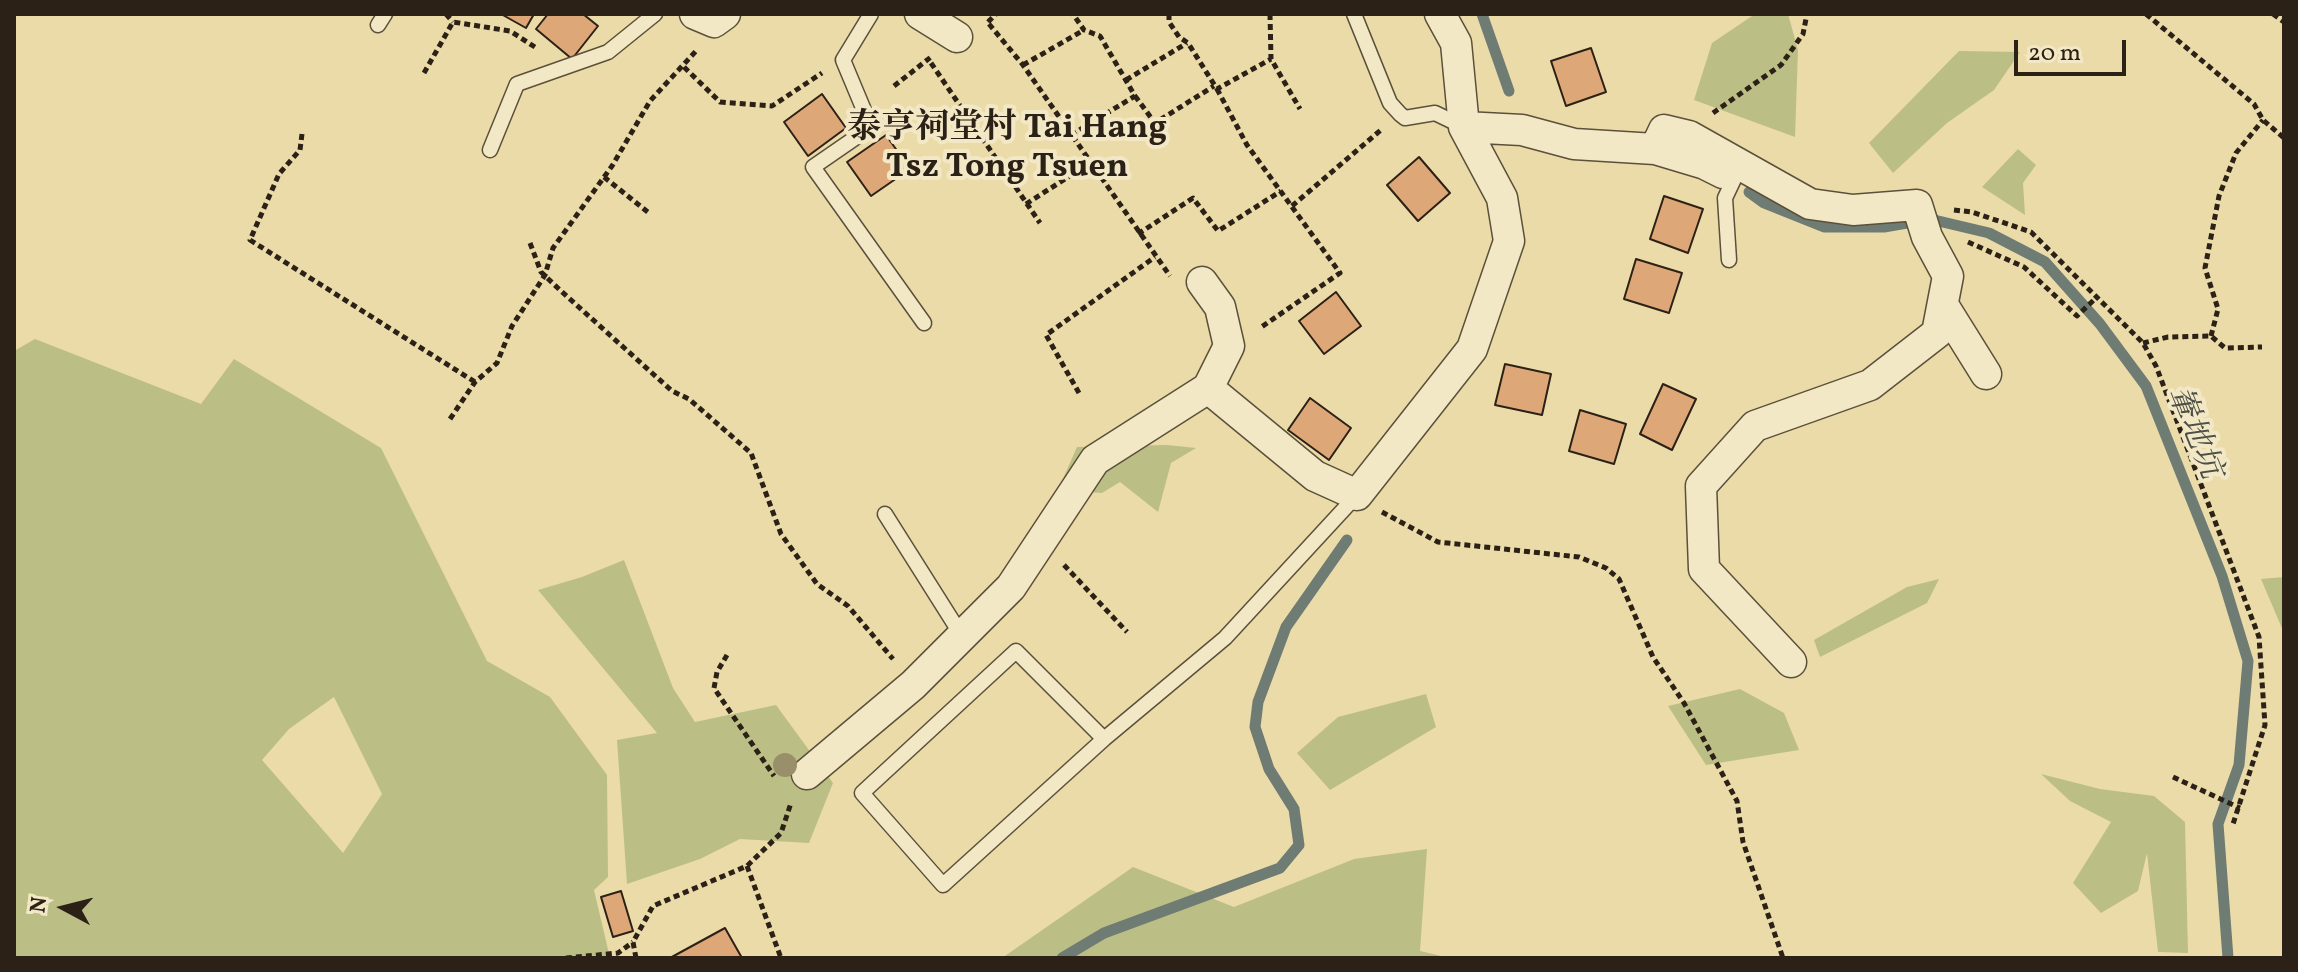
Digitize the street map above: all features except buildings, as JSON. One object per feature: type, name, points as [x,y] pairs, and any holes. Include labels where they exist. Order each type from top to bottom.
[{"type":"street","points":[[920,14],[957,37]]},
{"type":"street","points":[[1208,388],[1315,476],[1357,495],[1472,349],[1509,241],[1502,198],[1464,127],[1456,43],[1440,14]]},
{"type":"street","points":[[1464,127],[1522,130],[1574,144],[1666,141],[1689,136],[1810,204],[1920,215],[1948,276],[1937,333],[1870,385],[1755,426],[1701,486],[1704,569],[1791,662]]},
{"type":"street","points":[[1666,141],[1734,179]]},
{"type":"street","points":[[799,787],[913,685],[1011,587],[1095,460],[1208,388],[1229,346],[1220,307],[1202,282]]},
{"type":"street","points":[[1943,305],[1986,374]]},
{"type":"lane","points":[[490,150],[517,84],[608,52],[655,14]]},
{"type":"lane","points":[[871,14],[843,60],[871,127],[813,167],[924,323]]},
{"type":"lane","points":[[1354,14],[1390,103],[1400,114],[1405,118],[1435,113],[1464,127]]},
{"type":"lane","points":[[1729,260],[1725,198],[1734,179]]},
{"type":"lane","points":[[1104,739],[1016,651],[862,793],[943,885],[1104,739],[1225,638],[1357,495]]},
{"type":"lane","points":[[885,514],[962,636]]},
{"type":"path","points":[[446,14],[453,22],[510,31],[542,51]]},
{"type":"path","points":[[894,86],[957,37],[988,22],[996,14]]},
{"type":"path","points":[[1073,14],[1084,30],[1100,36],[1135,96],[1155,123],[1271,59]]},
{"type":"path","points":[[1169,14],[1169,22],[1179,37],[1188,43],[1216,87],[1247,145],[1340,273],[1229,346]]},
{"type":"path","points":[[1270,14],[1271,59],[1300,109]]},
{"type":"path","points":[[1666,141],[1739,98],[1781,65],[1803,34],[1807,14]]},
{"type":"path","points":[[2146,14],[2254,104],[2263,120],[2284,138]]},
{"type":"path","points":[[2273,14],[2284,22]]},
{"type":"path","points":[[450,419],[475,382],[497,363],[512,326],[545,275],[553,248],[604,177],[650,101],[684,67],[711,17]]},
{"type":"path","points":[[424,73],[453,22]]},
{"type":"path","points":[[988,22],[1023,65],[1138,234],[1188,299],[1202,282]]},
{"type":"path","points":[[1023,65],[1084,30]]},
{"type":"path","points":[[1126,80],[1188,43]]},
{"type":"path","points":[[928,59],[1040,223]]},
{"type":"path","points":[[684,67],[720,102],[772,106],[843,60]]},
{"type":"path","points":[[1071,135],[1135,96]]},
{"type":"path","points":[[1292,206],[1400,114]]},
{"type":"path","points":[[2211,336],[2218,309],[2205,268],[2219,196],[2236,153],[2263,120]]},
{"type":"path","points":[[302,134],[300,150],[279,174],[250,240],[475,382]]},
{"type":"path","points":[[1026,204],[1090,163]]},
{"type":"path","points":[[604,177],[649,213]]},
{"type":"path","points":[[1138,234],[1193,198],[1218,231],[1281,191]]},
{"type":"path","points":[[1920,215],[1972,212],[2031,232],[2143,343],[2156,366],[2259,637],[2265,725],[2233,824]]},
{"type":"path","points":[[530,243],[545,275],[672,391],[689,399],[751,453],[781,534],[790,547],[817,584],[855,614],[913,685]]},
{"type":"path","points":[[1079,393],[1046,335],[1155,257]]},
{"type":"path","points":[[2081,314],[2098,296]]},
{"type":"path","points":[[2143,343],[2168,337],[2211,336],[2225,348],[2262,347]]},
{"type":"path","points":[[1357,495],[1397,522],[1438,542],[1579,557],[1606,568],[1619,579],[1653,657],[1684,703],[1737,801],[1743,842],[1783,958]]},
{"type":"path","points":[[1041,541],[1127,632]]},
{"type":"path","points":[[566,958],[618,953],[633,942],[653,906],[747,866],[781,833],[799,787],[749,743],[714,688],[717,672],[727,655]]},
{"type":"path","points":[[2173,777],[2240,808]]},
{"type":"path","points":[[747,866],[781,958]]},
{"type":"path","points":[[633,942],[636,958]]},
{"type":"green space","points":[[1755,14],[1788,14],[1798,50],[1795,137],[1694,100],[1712,43]]},
{"type":"green space","points":[[1959,51],[2020,52],[1994,90],[1947,123],[1893,173],[1869,143]]},
{"type":"green space","points":[[2018,149],[2036,165],[2023,183],[2025,215],[1982,187]]},
{"type":"green space","points":[[35,339],[201,404],[234,359],[381,448],[487,661],[550,697],[607,775],[608,877],[594,890],[610,958],[14,958],[14,351]],"holes":[[[334,697],[382,794],[343,853],[262,760],[289,729]]]},
{"type":"green space","points":[[1167,445],[1196,448],[1171,463],[1158,512],[1120,482],[1102,493],[1058,490],[1077,447]]},
{"type":"green space","points":[[624,560],[673,688],[695,722],[776,705],[833,783],[809,843],[740,839],[700,859],[627,884],[617,740],[657,733],[538,590]]},
{"type":"green space","points":[[2284,577],[2284,633],[2261,579]]},
{"type":"green space","points":[[1939,579],[1927,603],[1820,657],[1814,640],[1907,587]]},
{"type":"green space","points":[[1740,689],[1784,713],[1799,750],[1706,765],[1668,706]]},
{"type":"green space","points":[[1426,694],[1436,727],[1330,790],[1297,753],[1338,717]]},
{"type":"green space","points":[[2041,774],[2100,789],[2154,796],[2185,822],[2188,953],[2158,952],[2147,853],[2138,891],[2101,913],[2073,883],[2111,822],[2070,801]]},
{"type":"green space","points":[[1427,849],[1420,951],[1450,958],[1002,958],[1133,867],[1234,907],[1354,859]]},
{"type":"waterway","points":[[1482,14],[1509,91]]},
{"type":"waterway","name":"輋地坑","points":[[1749,192],[1764,203],[1824,227],[1884,227],[1930,219],[1989,233],[2045,262],[2100,324],[2146,386],[2222,576],[2248,661],[2239,765],[2218,824],[2228,958]]},
{"type":"waterway","points":[[1062,958],[1104,933],[1280,868],[1299,845],[1294,809],[1269,769],[1255,727],[1258,702],[1286,627],[1347,540]]},
{"type":"district","name":"泰亨祠堂村 Tai Hang Tsz Tong Tsuen","points":[[1007,150]]}]
